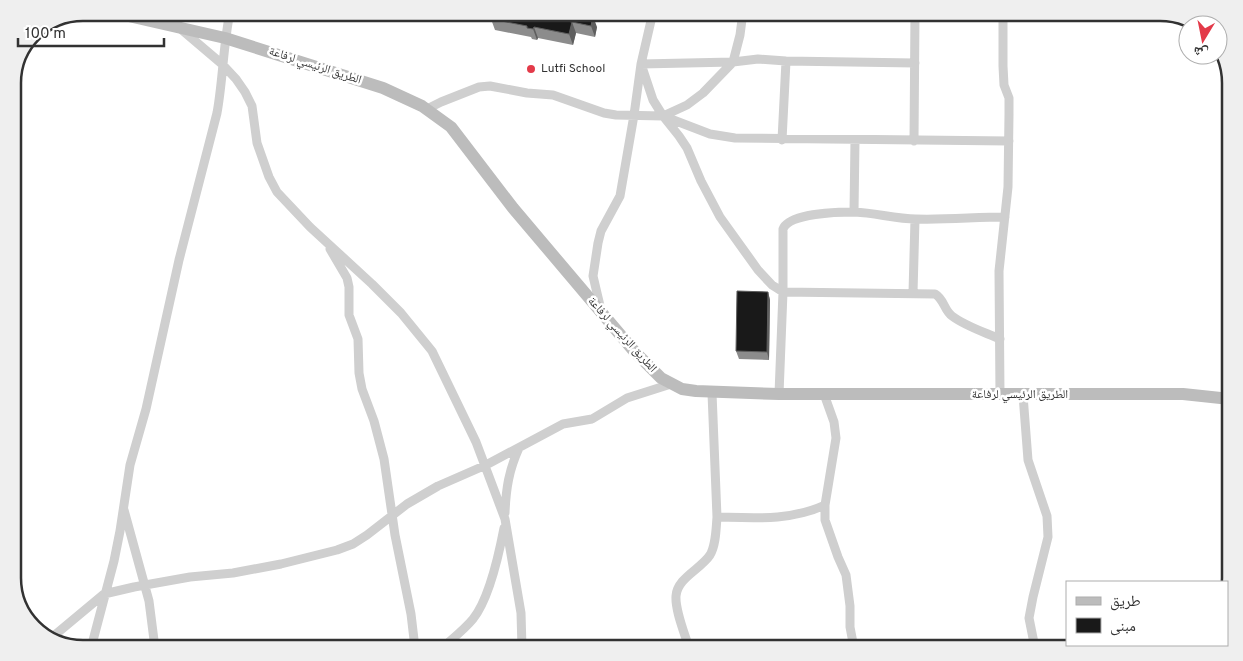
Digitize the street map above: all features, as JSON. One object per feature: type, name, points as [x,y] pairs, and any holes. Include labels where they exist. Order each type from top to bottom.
[{"type":"street","name":"الطريق الرئيسي لرفاعة","points":[[151,21],[225,38],[383,88],[427,109],[451,127],[513,208],[650,368],[660,378],[682,389],[712,393],[1183,394],[1222,398]]},
{"type":"street","points":[[93,640],[114,561],[130,465],[146,409],[179,260],[217,113],[228,21]]},
{"type":"street","points":[[601,313],[593,276],[598,243],[620,196],[641,64],[651,21]]},
{"type":"street","points":[[663,116],[687,105],[703,93],[733,62],[742,21]]},
{"type":"street","points":[[914,141],[915,21]]},
{"type":"street","points":[[1000,395],[1000,264],[1005,217],[1009,141],[1008,98],[1004,85],[1002,66],[1003,21]]},
{"type":"street","points":[[178,27],[222,64],[236,79],[252,106],[257,143],[269,177],[277,192],[292,209],[401,313],[432,350],[486,465],[505,519],[521,613],[522,640]]},
{"type":"street","points":[[641,64],[750,60],[915,62]]},
{"type":"street","points":[[782,140],[786,61]]},
{"type":"street","points":[[641,64],[648,90],[663,116],[680,136],[687,148],[701,181],[720,217],[758,270],[772,284],[783,292],[913,292],[935,294],[939,296],[946,310],[953,317],[1000,340]]},
{"type":"street","points":[[427,109],[479,87],[490,86],[527,93],[553,95],[604,113],[663,116],[710,134],[735,138],[1009,141]]},
{"type":"street","points":[[854,212],[855,140]]},
{"type":"street","points":[[779,394],[783,292],[783,229],[785,225],[794,219],[805,216],[854,212],[915,219],[1005,217]]},
{"type":"street","points":[[913,292],[915,219]]},
{"type":"street","points":[[327,243],[344,273],[349,287],[349,315],[358,339],[359,373],[362,389],[374,420],[384,459],[414,640]]},
{"type":"street","points":[[57,633],[104,594],[190,577],[257,569],[337,550],[353,544],[408,504],[438,486],[486,465],[563,424],[592,420],[627,398],[671,384]]},
{"type":"street","points":[[687,640],[678,611],[676,595],[683,582],[710,555],[716,536],[718,517],[712,393]]},
{"type":"street","points":[[824,394],[834,422],[836,438],[825,505],[826,520],[846,575],[852,640]]},
{"type":"street","points":[[1023,395],[1028,460],[1048,516],[1048,537],[1032,597],[1029,618],[1033,640]]},
{"type":"street","points":[[451,640],[474,618],[482,603],[497,561],[505,519],[506,490],[511,467],[519,448]]},
{"type":"street","points":[[718,517],[783,518],[801,514],[825,505]]},
{"type":"street","points":[[123,506],[150,601],[154,640]]},
{"type":"building","points":[[501,21],[572,22],[569,34],[534,27],[533,29],[527,28],[527,26]]},
{"type":"building","points":[[572,21],[592,21],[591,26]]},
{"type":"building","points":[[737,291],[768,292],[767,352],[736,351]]},
{"type":"place","name":"Lutfi School","points":[[531,69]]}]
